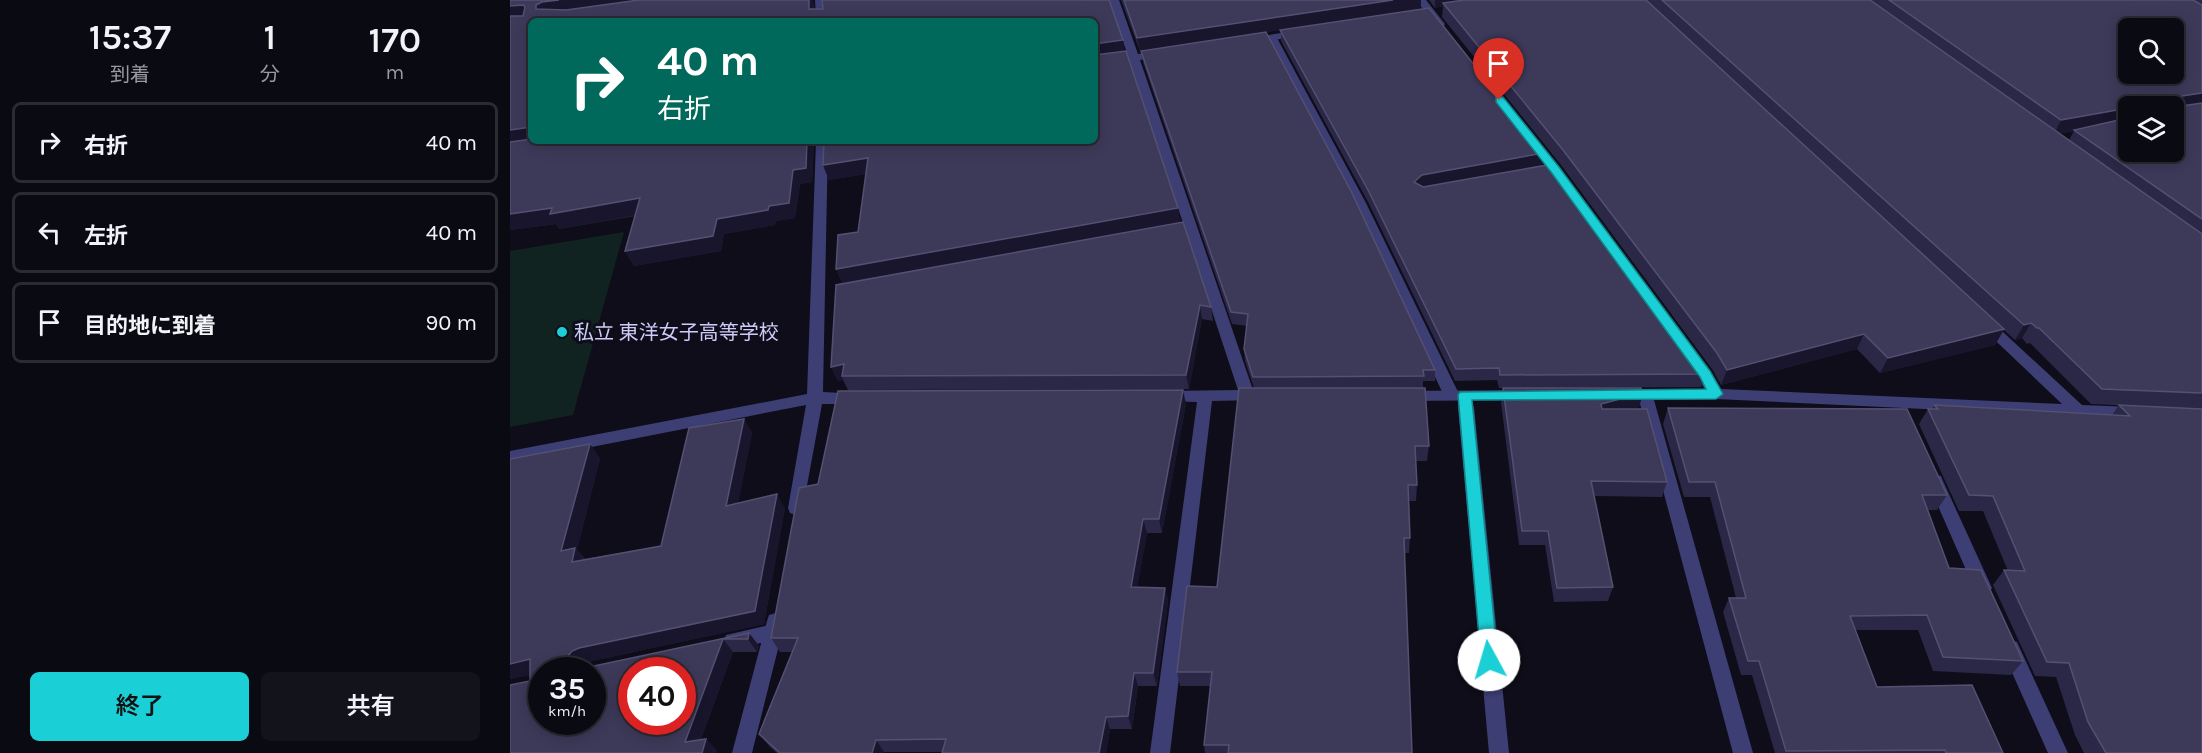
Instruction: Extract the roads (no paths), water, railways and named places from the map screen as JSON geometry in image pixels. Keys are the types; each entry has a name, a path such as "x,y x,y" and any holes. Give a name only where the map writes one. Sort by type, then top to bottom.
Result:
{"street":[{"path":"820,0 821,18"},
{"path":"1114,0 1134,58 1185,229 1247,395"},
{"path":"1421,0 1445,31"},
{"path":"1238,43 1306,33"},
{"path":"1272,38 1461,399 1499,753"},
{"path":"1098,64 1168,53"},
{"path":"1525,132 1549,170 1568,188"},
{"path":"793,526 815,398 824,295 822,144"},
{"path":"1650,300 1705,374 1716,394"},
{"path":"1974,314 2079,411"},
{"path":"1645,394 1743,753"},
{"path":"1610,395 1716,394 1902,409 2146,414"},
{"path":"1146,397 1270,395"},
{"path":"1388,396 1461,399 1539,395"},
{"path":"1160,753 1205,397"},
{"path":"510,457 815,398 874,398"},
{"path":"1930,470 1989,601"},
{"path":"742,753 774,632 778,608"},
{"path":"717,644 774,632"},
{"path":"2004,633 2058,753"}],"place":[{"name":"私立 東洋女子高等学校","path":"562,332"}]}
